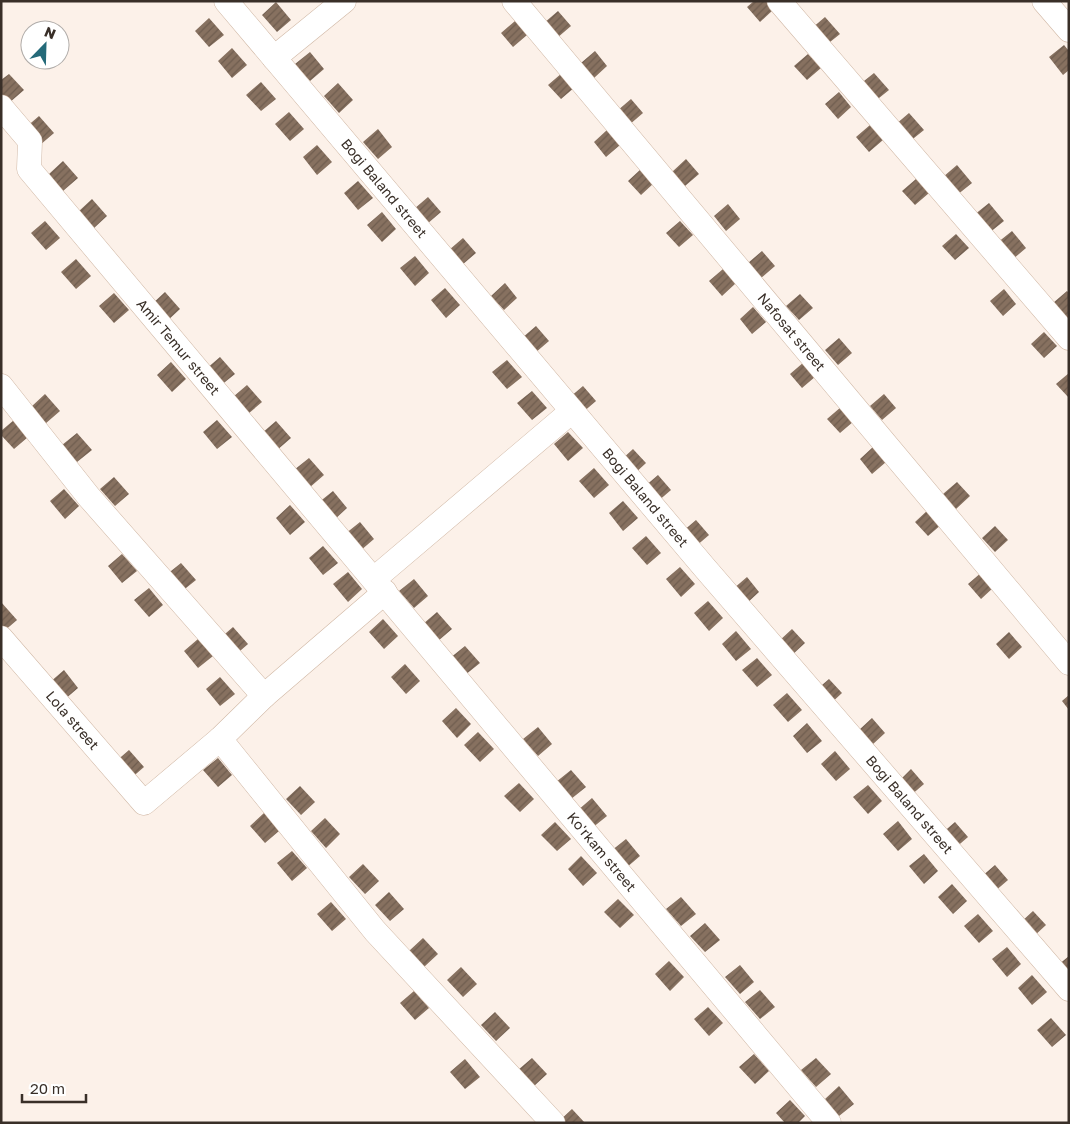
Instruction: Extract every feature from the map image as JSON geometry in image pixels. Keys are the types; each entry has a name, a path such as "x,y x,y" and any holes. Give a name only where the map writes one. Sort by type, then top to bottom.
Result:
{"street":[{"name":"Bogi Baland street","path":"226,1 704,567 1069,989"},
{"path":"274,58 344,1"},
{"name":"Nafosat street","path":"514,1 1069,663"},
{"path":"779,1 1069,338"},
{"path":"1044,1 1069,30"},
{"name":"Amir Temur street","path":"1,107 30,141 29,168 380,586"},
{"path":"1,386 90,497 264,696"},
{"path":"553,1123 374,930 220,739 380,586 572,411"},
{"name":"Ko'rkam street","path":"380,586 829,1123"},
{"name":"Lola street","path":"1,638 144,803 220,739"}],"building":[{"path":"754,1 766,1 773,10 760,22 747,7"},
{"path":"276,2 291,20 277,32 262,15"},
{"path":"558,11 571,26 557,38 544,23"},
{"path":"825,17 840,34 825,46 811,29"},
{"path":"209,18 224,35 209,47 195,31"},
{"path":"515,21 527,35 513,47 501,33"},
{"path":"1064,45 1069,51 1069,70 1063,75 1049,57"},
{"path":"232,48 247,65 232,78 218,61"},
{"path":"595,51 607,66 594,78 581,63"},
{"path":"310,52 324,69 310,81 295,64"},
{"path":"808,54 821,68 807,80 794,66"},
{"path":"562,73 575,87 561,99 548,85"},
{"path":"874,73 889,90 874,102 859,85"},
{"path":"9,74 24,90 9,103 1,94 1,80"},
{"path":"261,82 276,99 261,111 246,95"},
{"path":"338,83 353,100 339,113 324,96"},
{"path":"839,92 851,107 838,119 825,104"},
{"path":"631,99 643,113 629,125 617,111"},
{"path":"289,112 304,129 290,141 275,124"},
{"path":"909,113 924,130 909,142 895,125"},
{"path":"39,116 54,133 40,145 25,128"},
{"path":"870,125 883,140 869,152 856,137"},
{"path":"378,129 392,147 378,159 363,142"},
{"path":"607,130 620,145 606,157 594,142"},
{"path":"317,145 332,162 317,175 303,157"},
{"path":"686,159 699,174 685,186 672,172"},
{"path":"63,161 78,178 63,191 49,174"},
{"path":"957,165 972,183 957,195 943,177"},
{"path":"641,169 654,183 641,195 628,181"},
{"path":"916,179 929,193 915,205 902,191"},
{"path":"358,181 373,198 358,210 344,193"},
{"path":"428,197 441,212 427,224 414,209"},
{"path":"92,199 107,216 93,229 78,212"},
{"path":"989,203 1004,221 989,233 974,215"},
{"path":"728,204 740,219 726,231 714,216"},
{"path":"382,212 396,229 382,242 367,225"},
{"path":"45,221 60,238 46,250 31,233"},
{"path":"680,221 693,235 679,247 666,233"},
{"path":"1012,231 1026,248 1012,260 997,243"},
{"path":"956,234 969,248 955,260 942,246"},
{"path":"463,238 476,253 462,265 449,250"},
{"path":"762,251 775,266 761,278 748,263"},
{"path":"415,256 429,273 415,286 400,268"},
{"path":"76,259 91,276 76,289 61,272"},
{"path":"723,269 736,283 722,296 709,281"},
{"path":"505,283 517,298 504,310 491,296"},
{"path":"445,288 460,305 446,318 431,300"},
{"path":"1004,289 1016,304 1003,316 990,301"},
{"path":"1067,291 1069,293 1069,319 1067,321 1053,303"},
{"path":"165,292 180,309 166,322 151,305"},
{"path":"114,293 129,310 114,323 99,306"},
{"path":"800,294 813,308 799,320 786,306"},
{"path":"753,307 766,322 752,334 740,319"},
{"path":"536,326 549,341 535,353 522,338"},
{"path":"1044,332 1057,346 1044,358 1031,344"},
{"path":"839,338 852,353 838,365 825,350"},
{"path":"220,357 235,374 220,386 206,369"},
{"path":"507,360 522,377 507,389 492,372"},
{"path":"171,362 186,379 172,392 157,375"},
{"path":"804,362 816,376 802,388 790,374"},
{"path":"1069,373 1069,398 1056,384"},
{"path":"247,385 262,402 248,414 233,397"},
{"path":"583,386 596,401 582,413 569,398"},
{"path":"532,391 547,408 532,420 517,403"},
{"path":"45,394 60,411 45,424 31,407"},
{"path":"884,394 896,408 882,420 870,406"},
{"path":"841,407 854,421 840,433 827,419"},
{"path":"14,420 28,437 14,449 1,435 1,431"},
{"path":"217,420 232,437 217,449 203,432"},
{"path":"276,421 291,438 276,451 262,433"},
{"path":"568,432 583,448 568,461 554,444"},
{"path":"77,433 92,450 77,462 62,445"},
{"path":"873,447 886,462 872,474 860,459"},
{"path":"633,449 646,463 633,475 620,461"},
{"path":"309,458 324,475 309,488 294,470"},
{"path":"594,468 609,485 594,498 579,481"},
{"path":"658,475 671,490 657,502 644,487"},
{"path":"114,477 129,494 115,506 100,489"},
{"path":"957,482 970,496 956,509 943,494"},
{"path":"64,489 79,506 65,519 50,501"},
{"path":"333,491 347,508 333,521 318,503"},
{"path":"623,501 638,518 623,531 609,513"},
{"path":"290,505 305,522 290,535 276,518"},
{"path":"929,509 942,524 928,536 915,522"},
{"path":"696,520 709,535 695,547 682,532"},
{"path":"360,522 374,539 360,551 345,534"},
{"path":"995,526 1008,540 995,552 982,538"},
{"path":"646,536 661,553 647,565 632,548"},
{"path":"323,546 338,563 323,575 309,558"},
{"path":"122,554 137,571 122,583 108,566"},
{"path":"181,563 196,580 181,592 166,575"},
{"path":"680,567 695,584 681,597 666,579"},
{"path":"348,572 362,589 348,602 333,584"},
{"path":"982,572 994,587 981,599 968,584"},
{"path":"747,577 759,592 746,604 733,589"},
{"path":"414,579 428,596 414,608 399,591"},
{"path":"149,588 163,605 149,617 134,600"},
{"path":"708,601 723,618 709,631 694,613"},
{"path":"1,602 17,620 3,632 1,631"},
{"path":"437,612 452,629 438,641 423,624"},
{"path":"383,619 398,636 384,649 369,632"},
{"path":"233,627 248,644 233,657 218,640"},
{"path":"792,629 805,643 791,656 779,641"},
{"path":"736,631 751,649 736,661 722,644"},
{"path":"1009,632 1022,647 1009,659 996,644"},
{"path":"198,639 213,656 198,668 184,651"},
{"path":"465,646 480,663 465,675 450,658"},
{"path":"757,658 772,675 757,687 742,670"},
{"path":"405,664 420,681 406,694 391,677"},
{"path":"64,670 78,688 64,700 49,683"},
{"path":"220,677 235,694 220,706 206,689"},
{"path":"829,679 842,693 828,706 815,691"},
{"path":"787,693 802,710 788,722 773,705"},
{"path":"1069,695 1069,710 1062,701"},
{"path":"456,708 471,724 457,738 442,721"},
{"path":"872,718 885,733 872,745 859,730"},
{"path":"807,723 822,741 807,753 793,736"},
{"path":"538,727 552,744 538,756 523,739"},
{"path":"478,732 494,749 480,762 464,745"},
{"path":"129,750 144,767 129,780 114,763"},
{"path":"835,751 850,769 836,781 821,764"},
{"path":"218,758 232,775 218,787 203,770"},
{"path":"911,769 924,784 910,796 898,782"},
{"path":"571,770 586,787 571,799 556,782"},
{"path":"519,783 534,799 520,812 504,796"},
{"path":"868,785 882,801 868,814 853,797"},
{"path":"300,786 315,802 301,815 286,799"},
{"path":"592,798 607,816 592,828 577,811"},
{"path":"264,813 279,831 265,843 250,826"},
{"path":"325,818 340,834 326,848 311,831"},
{"path":"898,821 912,839 898,851 883,834"},
{"path":"555,822 571,839 557,851 541,835"},
{"path":"955,822 968,837 954,849 941,834"},
{"path":"626,839 640,856 626,868 611,851"},
{"path":"292,851 307,868 292,881 277,863"},
{"path":"924,854 938,871 924,884 909,866"},
{"path":"581,856 597,873 583,886 568,869"},
{"path":"363,864 379,881 365,894 349,877"},
{"path":"995,865 1008,880 994,892 981,877"},
{"path":"952,884 967,901 953,914 938,897"},
{"path":"389,892 404,909 390,921 375,905"},
{"path":"681,897 696,914 681,926 666,909"},
{"path":"618,899 634,915 620,928 604,912"},
{"path":"331,902 346,919 332,931 317,914"},
{"path":"1033,911 1046,925 1033,937 1020,923"},
{"path":"978,914 993,931 979,943 964,926"},
{"path":"705,923 720,940 705,952 690,936"},
{"path":"423,938 438,954 424,967 409,951"},
{"path":"1007,947 1021,964 1007,977 992,959"},
{"path":"1069,956 1069,978 1058,965"},
{"path":"669,961 684,977 670,991 655,974"},
{"path":"740,965 754,982 740,994 725,977"},
{"path":"461,967 477,984 463,997 447,980"},
{"path":"1032,975 1047,992 1032,1005 1018,988"},
{"path":"760,990 775,1007 760,1019 745,1002"},
{"path":"414,991 429,1008 415,1020 400,1003"},
{"path":"708,1007 723,1023 709,1036 694,1019"},
{"path":"495,1012 510,1028 496,1041 481,1025"},
{"path":"1051,1018 1066,1035 1052,1047 1037,1030"},
{"path":"754,1054 769,1071 755,1084 739,1067"},
{"path":"532,1058 547,1074 533,1087 518,1070"},
{"path":"816,1058 831,1074 816,1087 801,1070"},
{"path":"465,1059 480,1077 465,1089 450,1072"},
{"path":"839,1086 854,1104 839,1116 825,1099"},
{"path":"790,1100 805,1116 798,1123 785,1123 776,1113"},
{"path":"572,1109 585,1123 557,1123"}]}
